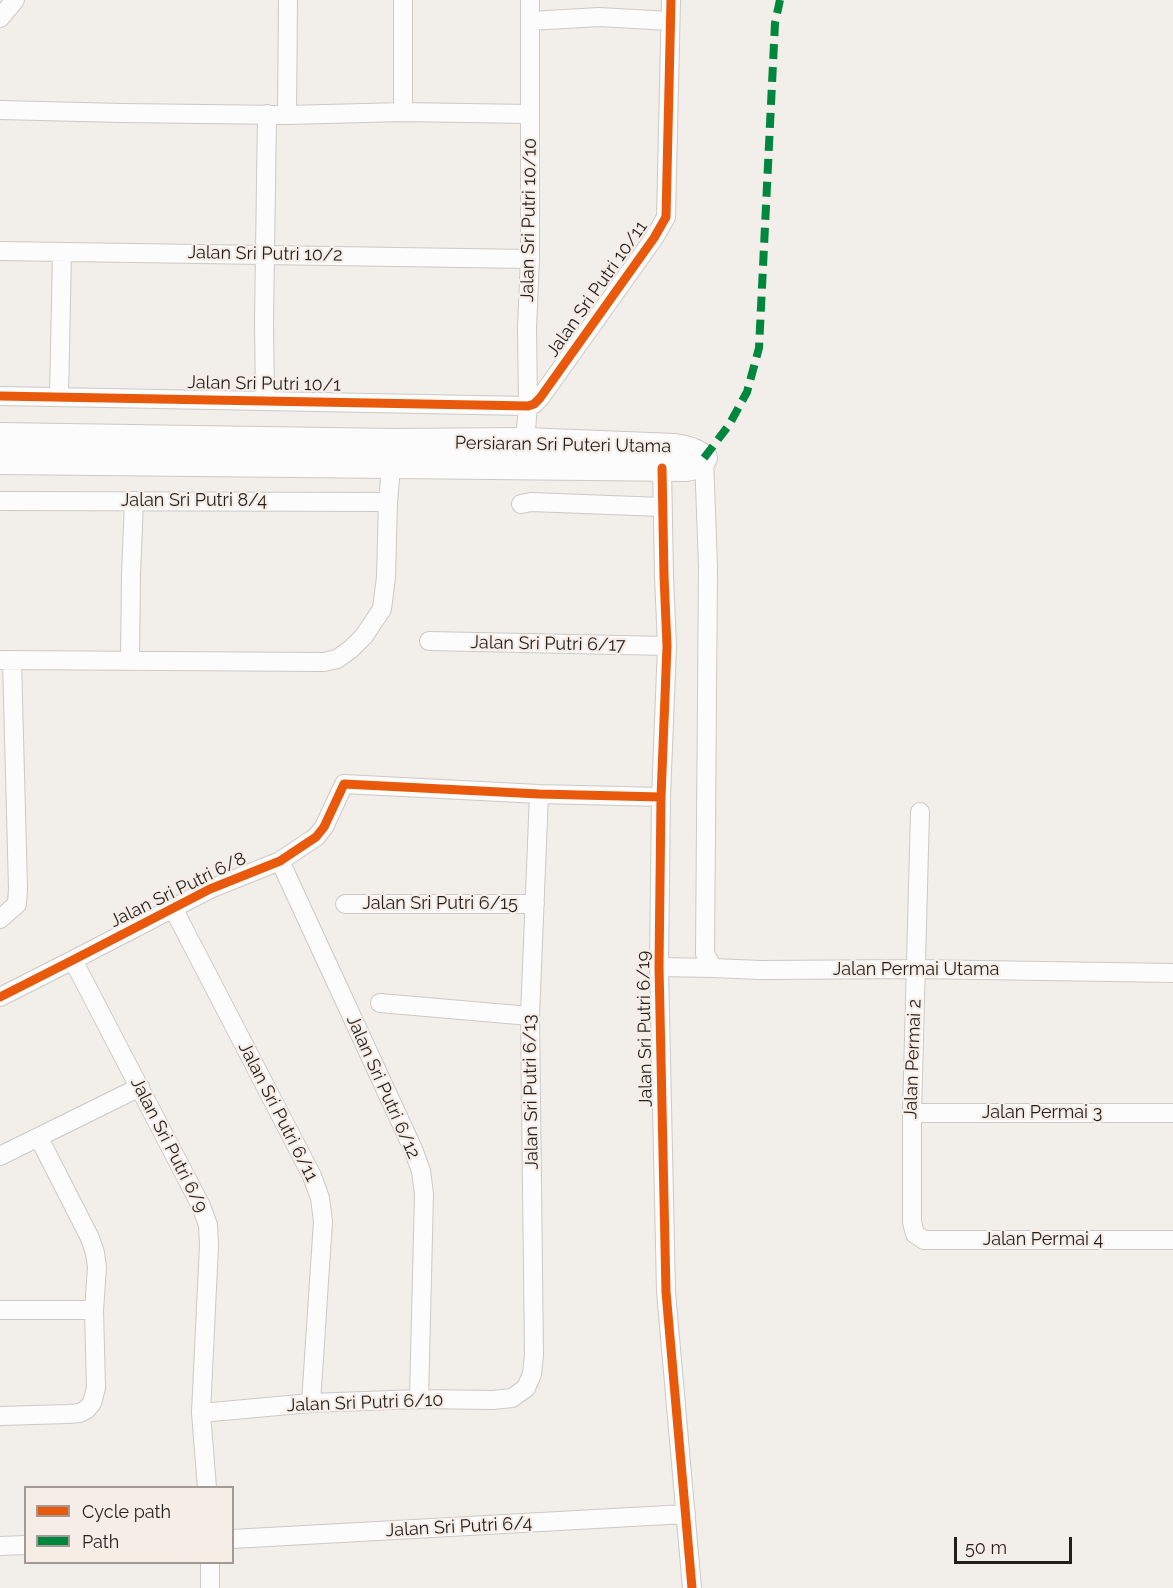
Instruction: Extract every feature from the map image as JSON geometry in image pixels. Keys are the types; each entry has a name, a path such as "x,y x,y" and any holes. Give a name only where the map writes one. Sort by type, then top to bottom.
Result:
{"street":[{"path":"0,18 15,0"},
{"path":"287,115 288,0"},
{"path":"402,0 403,112"},
{"name":"Jalan Sri Putri 10/10","path":"525,441 528,406 527,327 531,259 530,0"},
{"name":"Jalan Sri Putri 10/11","path":"528,406 540,398 666,217 671,0"},
{"path":"530,21 599,17 670,21"},
{"path":"0,110 287,115 403,112 529,114"},
{"path":"264,401 267,114"},
{"name":"Jalan Sri Putri 10/2","path":"0,251 531,259"},
{"path":"59,397 62,252"},
{"name":"Jalan Sri Putri 10/1","path":"0,396 528,406"},
{"name":"Persiaran Sri Puteri Utama","path":"0,436 392,453 662,468 687,468 701,463 704,458 698,453 675,447 525,441 392,453 0,461"},
{"path":"0,920 17,904 18,889 6,660 324,662 337,658 351,649 364,636 382,609 386,577 392,453"},
{"path":"704,458 708,566 705,954 712,968"},
{"name":"Jalan Sri Putri 6/19","path":"662,468 668,646 661,797 659,967 666,1292 692,1588"},
{"name":"Jalan Sri Putri 8/4","path":"0,501 388,502"},
{"path":"130,661 134,501"},
{"path":"521,504 531,502 662,507"},
{"name":"Jalan Sri Putri 6/17","path":"429,641 668,646"},
{"name":"Jalan Sri Putri 6/8","path":"0,997 210,889 280,861 316,837 324,827 344,784 539,794"},
{"path":"539,794 661,797"},
{"name":"Jalan Sri Putri 6/13","path":"526,1388 532,1374 534,1355 530,1016 539,794"},
{"name":"Jalan Permai 2","path":"915,1234 912,1222 912,1113 920,812"},
{"name":"Jalan Sri Putri 6/12","path":"280,861 413,1149 421,1171 424,1194 419,1399"},
{"name":"Jalan Sri Putri 6/15","path":"345,904 535,904"},
{"name":"Jalan Sri Putri 6/11","path":"173,908 312,1176 320,1198 323,1221 311,1403"},
{"name":"Jalan Sri Putri 6/9","path":"73,960 140,1086 201,1206 208,1225 201,1413 207,1486"},
{"name":"Jalan Permai Utama","path":"659,967 761,970 916,969 1173,973"},
{"path":"380,1003 530,1016"},
{"path":"0,1156 140,1086"},
{"name":"Jalan Permai 3","path":"912,1113 1173,1113"},
{"path":"0,1416 80,1413 92,1403 96,1388 94,1310 97,1268 95,1253 90,1238 39,1138"},
{"name":"Jalan Permai 4","path":"915,1234 924,1240 1173,1240"},
{"path":"0,1310 94,1310"},
{"name":"Jalan Sri Putri 6/10","path":"201,1413 311,1403 419,1399 493,1400 512,1398 526,1388"},
{"name":"Jalan Sri Putri 6/4","path":"234,1539 686,1514"},
{"path":"0,1546 24,1545"},
{"path":"210,1564 210,1588"}],"marked path":[{"path":"704,458 729,425 747,392 759,348 775,23 780,0"}],"cycle path":[{"path":"0,396 528,406 534,404 654,238 666,217 671,0"},
{"path":"662,468 667,646 661,797 659,967 666,1292 692,1588"},
{"path":"0,997 210,889 280,861 316,837 324,827 344,784 539,794 661,797"}]}
